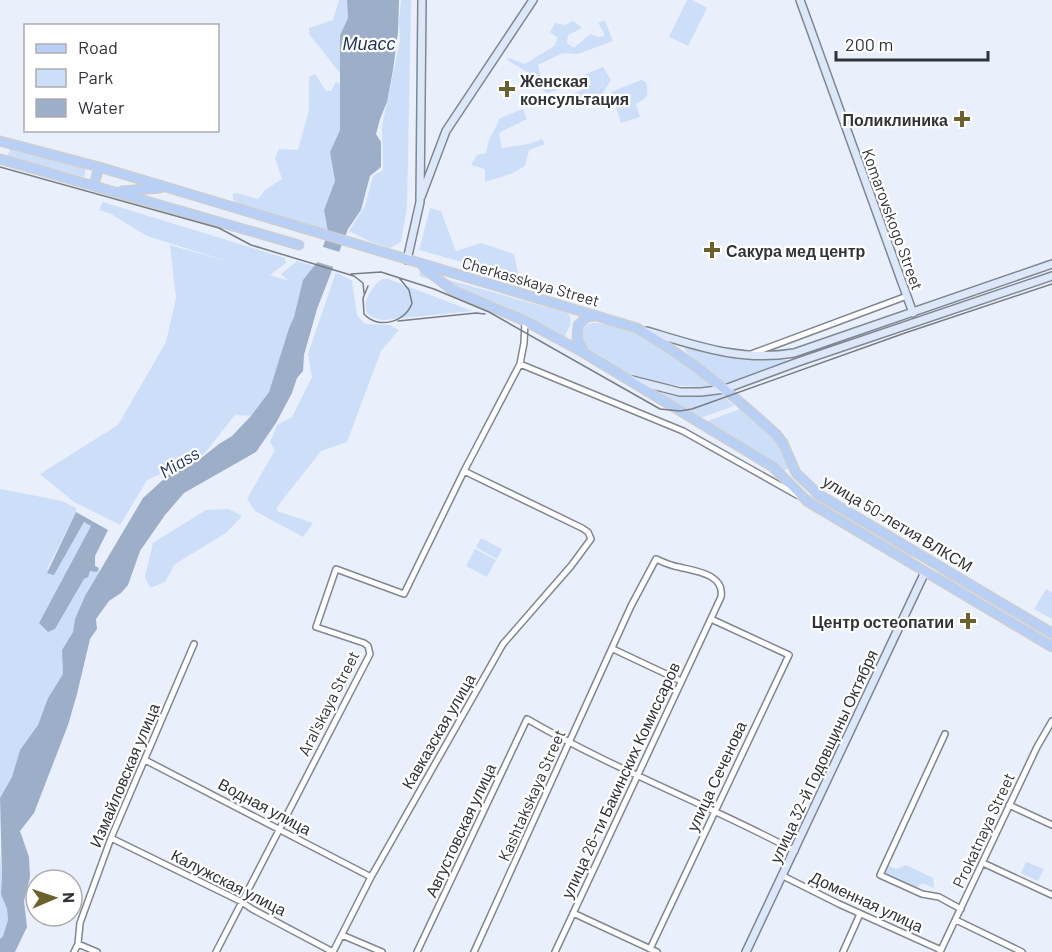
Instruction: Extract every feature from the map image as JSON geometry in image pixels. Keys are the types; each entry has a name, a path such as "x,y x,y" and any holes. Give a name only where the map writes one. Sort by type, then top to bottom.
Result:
{"main road":[{"path":"420,202 422,0"},
{"path":"406,260 420,202 446,131 533,0"},
{"name":"Komarovskogo Street","path":"800,0 916,322"},
{"path":"0,142 2,147 0,153"},
{"name":"Cherkasskaya Street","path":"0,142 99,167 360,247 705,348 746,356 766,357 794,353 1052,264"},
{"path":"0,159 299,245"},
{"path":"94,185 99,167"},
{"path":"115,192 167,188"},
{"name":"Cherkasskaya Street","path":"419,264 452,290 525,321 619,375 644,384 680,392 725,389 1052,276"},
{"path":"584,353 577,338 578,325 587,318 601,316"},
{"name":"улица 50-летия ВЛКСМ","path":"637,328 662,342 725,389 776,434 783,443 796,473 818,494 1052,633"},
{"name":"улица 50-летия ВЛКСМ","path":"619,375 773,467 808,502 1052,647"},
{"path":"925,572 932,561"},
{"name":"улица 32-й Годовщины Октября","path":"746,952 925,572"}],"street":[{"path":"746,356 907,296"},
{"name":"Aral'skaya Street","path":"216,952 370,654 368,646 364,643 316,627 336,569 404,594 464,471 520,364 525,321"},
{"path":"520,364 683,431 808,502"},
{"name":"Кавказская улица","path":"333,952 371,877 503,644 571,566 591,539 588,532 582,528 464,471"},
{"name":"улица 26-ти Бакинских Комиссаров","path":"555,952 721,597 722,590 719,584 708,575 656,559"},
{"name":"Kashtakskaya Street","path":"474,952 631,606 656,559"},
{"name":"улица Сеченова","path":"650,949 789,655 711,619"},
{"name":"Измайловская улица","path":"74,952 78,944 80,923 111,838 194,645"},
{"path":"613,649 681,681"},
{"name":"Августовская улица","path":"417,952 527,719 569,743"},
{"name":"Prokatnaya Street","path":"940,951 1037,747 1052,721"},
{"name":"Доменная улица","path":"945,734 880,875 922,894 939,897 961,909"},
{"path":"569,743 795,851"},
{"name":"Водная улица","path":"146,760 371,877"},
{"path":"1009,806 1052,825"},
{"name":"Калужская улица","path":"111,838 242,902 333,952"},
{"path":"982,863 1052,895"},
{"name":"Доменная улица","path":"783,876 940,951"},
{"path":"573,913 657,952"},
{"path":"843,952 860,914"},
{"path":"956,920 1022,952"},
{"path":"342,935 382,952"},
{"path":"78,944 97,952"}],"green space":[{"path":"339,0 347,0 348,18 340,35 340,73 309,34 309,28 333,20"},
{"path":"401,0 411,0 407,207 401,242 390,248 349,231 365,206 373,176 383,170 382,126 400,41"},
{"path":"687,0 692,0 707,8 688,46 669,37"},
{"path":"573,21 582,28 568,35 567,43 574,48 590,34 598,37 605,36 598,22 605,21 613,41 578,54 563,53 538,65 542,83 556,87 603,67 611,80 599,99 579,108 574,94 591,85 590,80 547,93 530,81 527,72 507,60 509,58 525,64 554,46 558,38 550,32 555,23 565,25"},
{"path":"315,74 326,91 331,91 336,82 340,84 340,130 330,152 335,181 324,210 328,232 242,205 233,200 233,194 237,193 258,199 265,190 282,179 275,158 279,149 298,150 309,110 309,77"},
{"path":"641,80 646,82 647,93 643,100 636,104 640,117 621,123 611,92"},
{"path":"523,109 527,119 499,133 502,148 529,144 542,139 545,144 529,150 525,166 513,173 485,182 485,169 471,165 477,155 486,153 489,140 500,118"},
{"path":"9,146 86,168 84,177 6,157 10,151"},
{"path":"103,202 285,258 286,263 270,275 289,281 281,274 297,261 314,266 303,280 294,317 269,392 251,416 235,415 204,454 147,480 120,525 74,502 40,474 118,425 166,342 176,298 170,245 233,263 147,236 111,214 99,210"},
{"path":"430,208 441,211 456,251 481,243 514,254 519,278 419,250"},
{"path":"336,272 352,281 357,315 365,324 390,325 399,330 381,351 347,442 321,451 277,507 277,511 313,523 303,537 255,511 247,499 275,450 270,442 277,425 292,417 312,377 308,354"},
{"path":"420,272 568,313 571,319 570,325 564,337 509,308 419,276"},
{"path":"383,279 472,311 383,320 372,317 368,313 366,303 371,291"},
{"path":"588,324 611,325 642,337 672,354 713,385 684,386 665,383 645,379 609,366 595,357 584,344 581,330"},
{"path":"682,345 711,355 744,360 793,360 725,386 688,354"},
{"path":"656,392 676,396 722,395 734,406 700,418"},
{"path":"740,409 775,439 789,468 783,471 705,422"},
{"path":"0,489 62,501 76,508 47,569 54,575 84,522 92,526 39,623 48,632 55,629 90,571 100,570 75,619 73,632 62,650 63,674 48,698 38,725 20,750 12,777 0,798"},
{"path":"810,495 914,556 912,559 811,500 808,497"},
{"path":"229,509 242,516 226,533 175,564 165,582 150,588 145,577 153,543 206,510"},
{"path":"481,538 502,549 497,559 476,547"},
{"path":"475,549 496,560 487,577 466,566"},
{"path":"940,571 1052,637 1052,641 938,574 937,572"},
{"path":"1046,589 1052,593 1052,619 1034,609"},
{"path":"0,853 1,894 7,909 8,920 0,939"},
{"path":"1026,862 1044,869 1038,881 1021,873"},
{"path":"887,865 896,869 906,865 933,878 934,888 922,883 916,889 884,874"}],"water":[{"name":"Миасс","path":"347,0 399,0 393,70 387,102 376,134 381,142 381,167 370,176 361,210 348,229 317,309 304,355 303,371 297,378 292,393 276,423 256,452 184,493 165,515 140,551 128,585 109,601 96,619 97,629 90,639 68,725 34,813 20,831 29,857 30,868 24,868 24,928 27,928 15,952 0,952 0,939 8,920 7,909 1,894 0,798 12,777 20,750 38,725 48,698 63,674 62,650 73,632 75,619 85,596 143,498 186,459 200,459 232,436 269,392 294,317 303,280 318,261 328,232 324,210 335,181 330,152 340,130 340,35 348,18"},
{"path":"76,512 108,530 95,556 95,566 99,568 97,572 90,571 55,629 48,632 39,623 91,526 84,522 54,575 47,573"}],"pier":[{"path":"320,246 343,253 337,268 314,261"}],"tram line":[{"path":"0,167 219,228 251,245 354,276 363,283 364,293"},
{"path":"351,274 381,272 434,289 489,312 660,409 680,411 692,409 905,333 1052,284"},
{"path":"368,286 363,298 364,314 377,322 391,322 404,315 412,303 409,290 400,279"},
{"path":"398,321 485,314"}],"place":[{"name":"Женская консультация","path":"507,89"},
{"name":"Поликлиника","path":"962,119"},
{"name":"Сакура мед центр","path":"712,250"},
{"name":"Центр остеопатии","path":"968,621"}],"water label":[{"name":"Miass","path":"179,462"}]}
